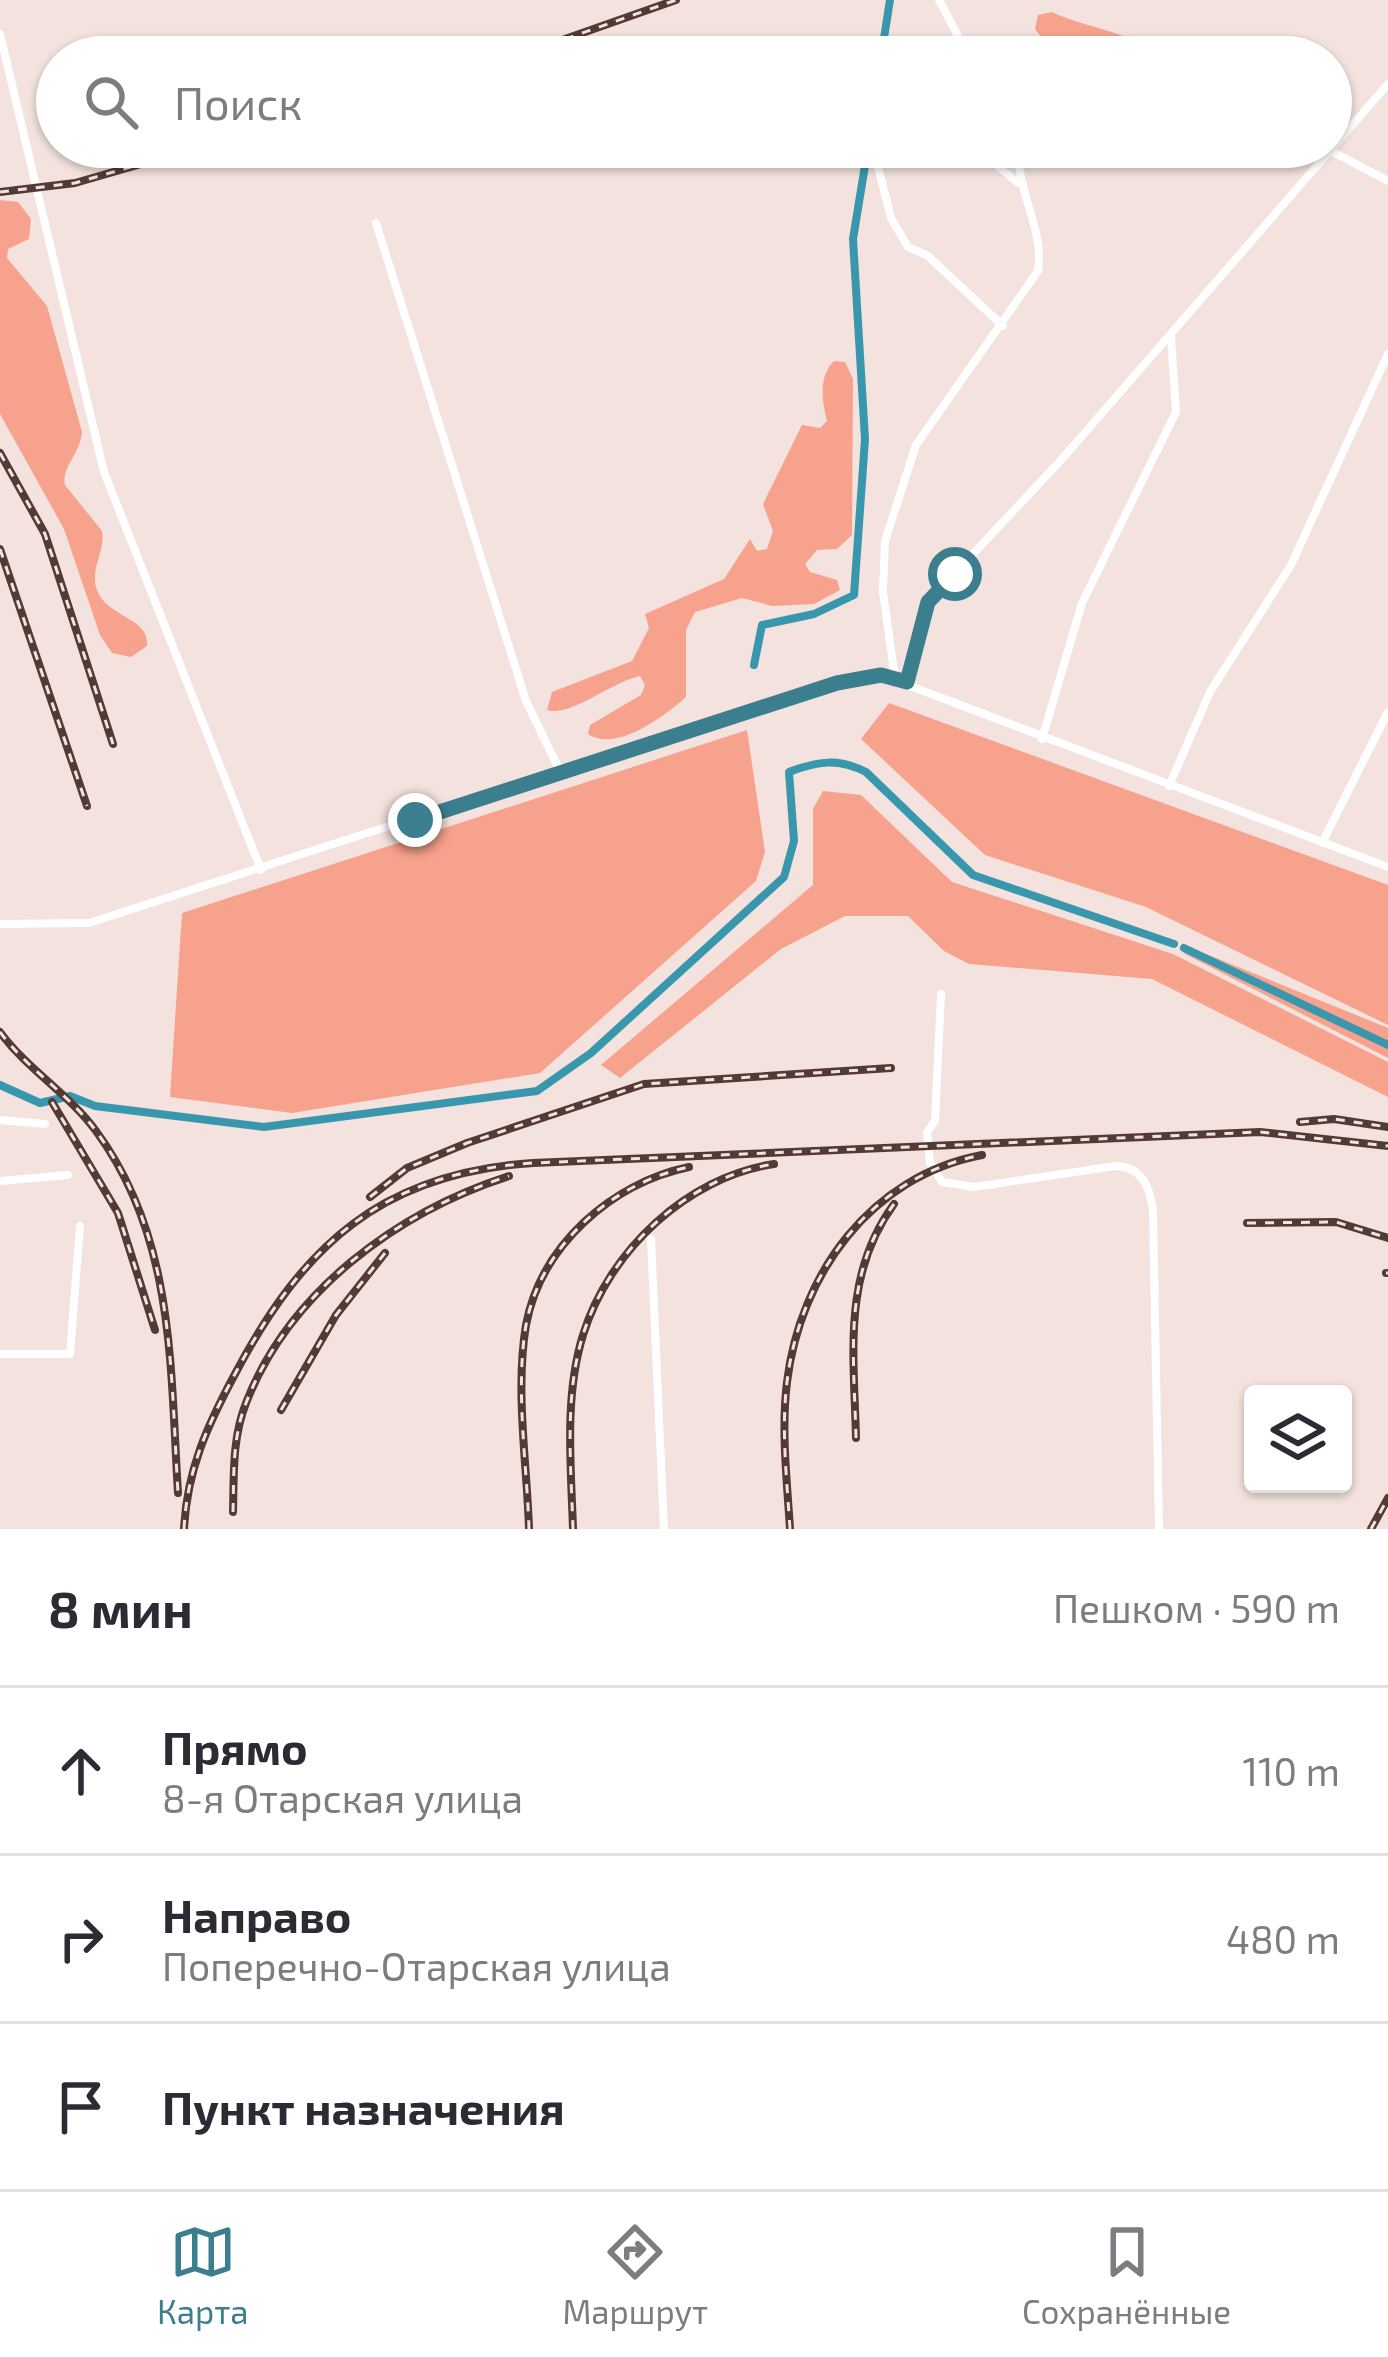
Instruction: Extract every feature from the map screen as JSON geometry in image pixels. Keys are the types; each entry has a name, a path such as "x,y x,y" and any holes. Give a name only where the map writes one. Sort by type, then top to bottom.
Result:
{"street":[{"path":"939,0 958,36"},
{"path":"0,34 104,472 261,870"},
{"path":"1352,124 1388,83"},
{"path":"1352,162 1388,181"},
{"path":"876,168 908,247 928,256 1003,326"},
{"path":"1001,168 1020,184"},
{"path":"895,678 883,592 885,541 926,424 1023,299 1040,261 1020,168"},
{"path":"907,682 928,602 1171,336 1222,268 1313,168"},
{"path":"376,224 526,700 560,771"},
{"path":"1042,739 1082,603 1176,412 1171,336"},
{"path":"1168,786 1210,692 1291,565 1388,354"},
{"path":"0,924 89,923 866,676 907,682 1042,739 1388,867"},
{"path":"1322,843 1388,712"},
{"path":"941,994 934,1121 927,1132 930,1163 942,1182 974,1187 1116,1166 1131,1168 1148,1186 1154,1211 1159,1529"},
{"path":"0,1120 45,1124"},
{"path":"0,1181 68,1175"},
{"path":"0,1354 70,1354 80,1226"},
{"path":"651,1239 664,1529"}],"shaded area":[{"path":"1052,12 1125,36 1040,36 1035,29 1038,15"},
{"path":"0,200 18,202 31,219 29,239 8,249 7,258 47,306 82,432 65,485 102,531 97,590 146,636 147,646 131,657 112,653 100,635 64,529 0,414"},
{"path":"834,361 845,362 853,379 852,535 837,549 817,550 805,564 810,572 837,580 840,590 814,604 772,606 742,598 695,612 686,630 686,697 626,736 599,739 588,734 590,725 641,695 645,685 640,676 568,709 547,710 552,692 632,661 649,628 645,614 724,579 750,539 757,551 767,549 773,531 763,504 802,425 820,428 827,421 823,382"},
{"path":"889,703 1388,885 1388,1025 1146,907 985,855 861,739"},
{"path":"747,730 765,852 756,881 540,1073 292,1113 170,1097 182,913"},
{"path":"823,791 861,795 952,882 1173,954 1388,1062 1388,1097 1152,979 969,964 944,951 908,916 845,916 781,949 620,1078 601,1065 813,885 813,809"},
{"path":"1194,949 1388,1028 1388,1058 1183,953"}],"waterway":[{"path":"884,36 890,0"},
{"path":"754,665 762,625 814,614 854,595 865,439 853,239 865,168"},
{"path":"0,1085 40,1103 70,1096 95,1106 264,1127 537,1091 591,1053 784,877 794,841 789,772 819,763 866,772 973,875 1174,944"},
{"path":"1184,948 1388,1045"}],"railway":[{"path":"574,36 676,0"},
{"path":"0,192 75,183 127,168"},
{"path":"0,453 45,534 113,744"},
{"path":"0,549 87,806"},
{"path":"0,1032 96,1131 141,1215 164,1304 178,1493"},
{"path":"370,1197 407,1168 467,1143 644,1084 891,1068"},
{"path":"52,1102 118,1213 155,1330"},
{"path":"1300,1122 1334,1119 1388,1127"},
{"path":"184,1529 189,1487 207,1430 261,1328 289,1288 353,1224 390,1200 432,1182 533,1163 1260,1132 1388,1146"},
{"path":"790,1529 787,1382 807,1304 825,1268 875,1208 907,1184 942,1166 982,1155"},
{"path":"573,1529 573,1382 595,1304 632,1247 682,1202 711,1184 774,1164"},
{"path":"529,1529 522,1375 534,1296 547,1269 584,1222 633,1187 689,1167"},
{"path":"233,1512 241,1416 265,1363 289,1326 352,1261 388,1234 427,1211 509,1176"},
{"path":"856,1438 853,1346 859,1287 877,1231 894,1204"},
{"path":"1247,1223 1336,1222 1388,1238"},
{"path":"281,1410 336,1315 385,1253"},
{"path":"1371,1529 1388,1498"}],"route":[{"path":"415,820 837,683 881,675 907,682 928,602 955,574"}]}
